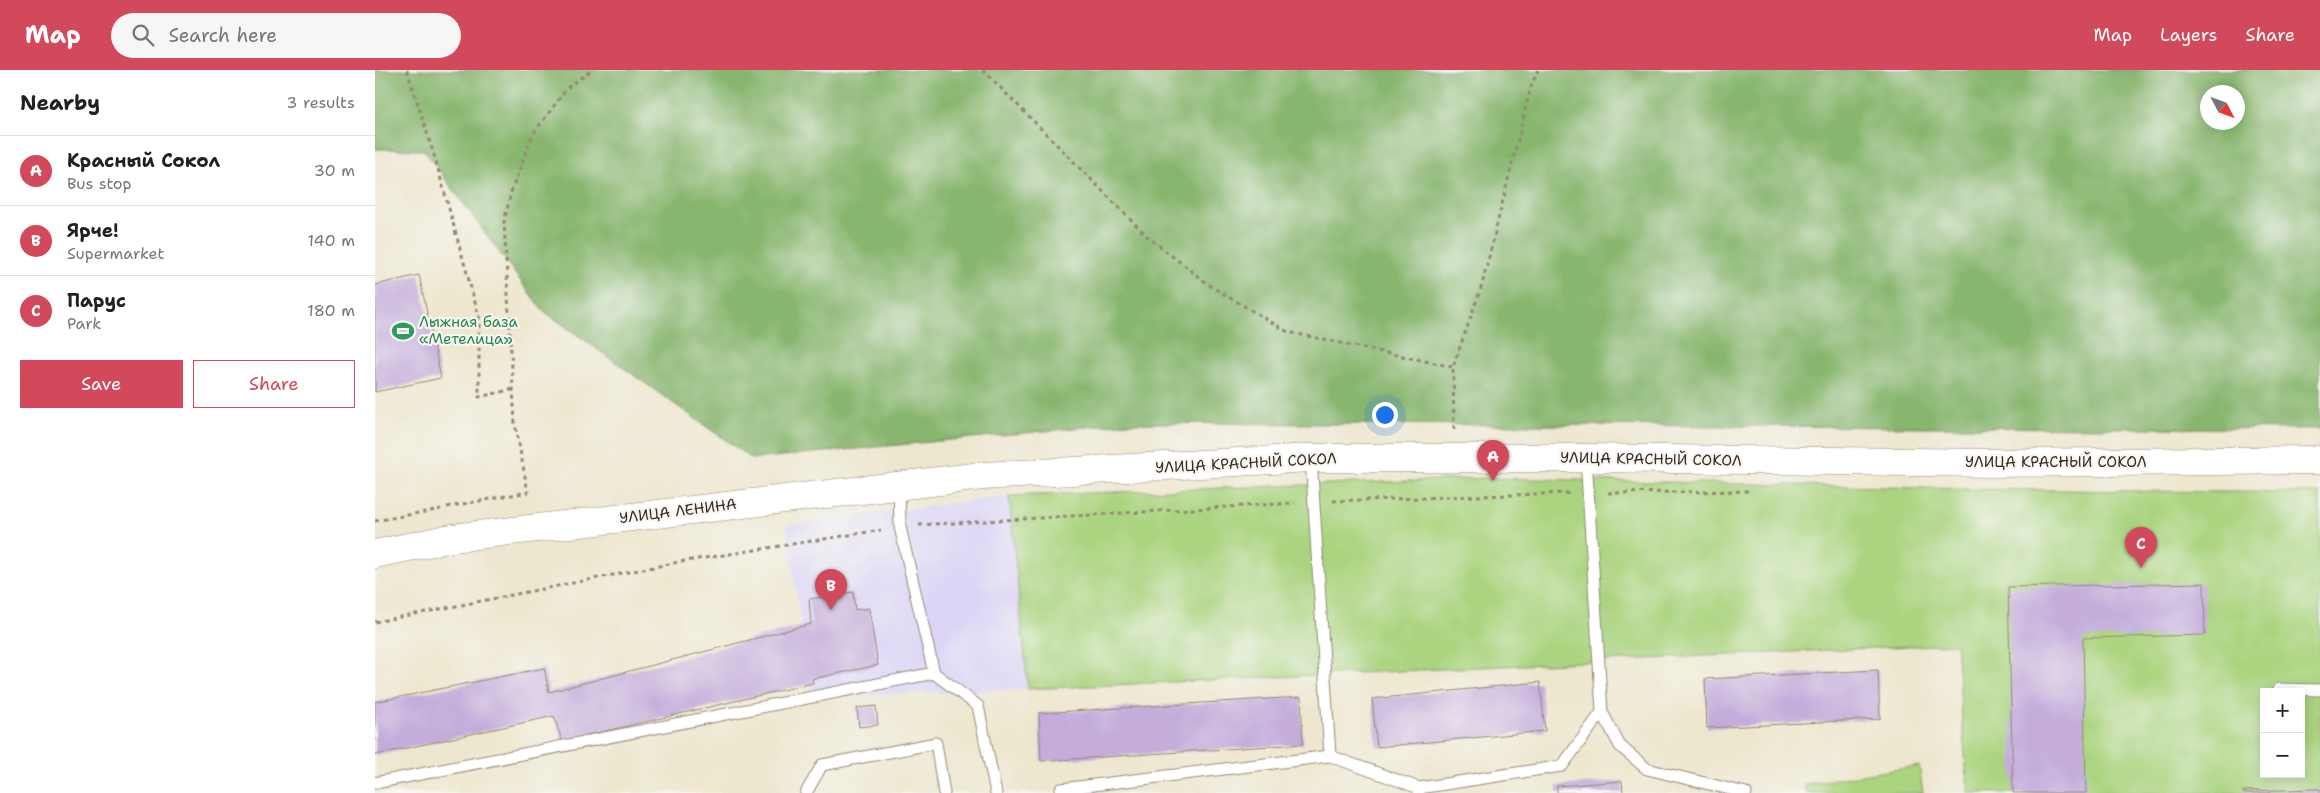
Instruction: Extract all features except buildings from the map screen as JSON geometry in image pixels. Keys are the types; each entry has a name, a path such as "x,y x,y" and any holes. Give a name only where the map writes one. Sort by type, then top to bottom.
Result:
{"street":[{"name":"УЛИЦА КРАСНЫЙ СОКОЛ","path":"982,476 1311,458 1586,458 1994,463 2320,460"},
{"name":"УЛИЦА ЛЕНИНА","path":"375,554 452,538 982,476"}],"lane":[{"path":"1311,458 1331,756"},
{"path":"1586,458 1602,712 1620,746 1647,769 1746,793"},
{"path":"899,485 900,527 934,673 978,706 996,793"},
{"path":"375,783 934,673"},
{"path":"2305,690 2320,690"},
{"path":"1061,789 1331,756 1419,790 1562,766 1602,712"},
{"path":"806,793 823,765 936,743 944,793"}],"path":[{"path":"407,70 435,158 479,317 479,397 514,389"},
{"path":"375,521 528,492 515,424 504,222 512,189 533,134 568,87 592,70"},
{"path":"983,70 1149,238 1212,288 1287,332 1453,367"},
{"path":"1455,458 1453,367 1482,285 1531,87 1538,70"},
{"path":"375,622 679,562 900,527 1314,502 1589,493 1757,491"}],"shaded area":[{"path":"1009,496 1028,689 812,697 786,525"}],"green space":[{"path":"375,70 2320,70 2320,429 1129,423 752,459 542,310 424,150 375,149"},
{"path":"1489,478 1968,489 2320,493 2320,793 1968,793 1956,644 1028,689 1009,496"},
{"path":"1919,766 1923,793 1806,793 1804,784"}],"place":[{"name":"Лыжная база «Метелица»","path":"403,331"},
{"name":"Красный Сокол","path":"1493,481"},
{"name":"Парус","path":"2141,568"},
{"name":"Ярче!","path":"831,610"}]}
